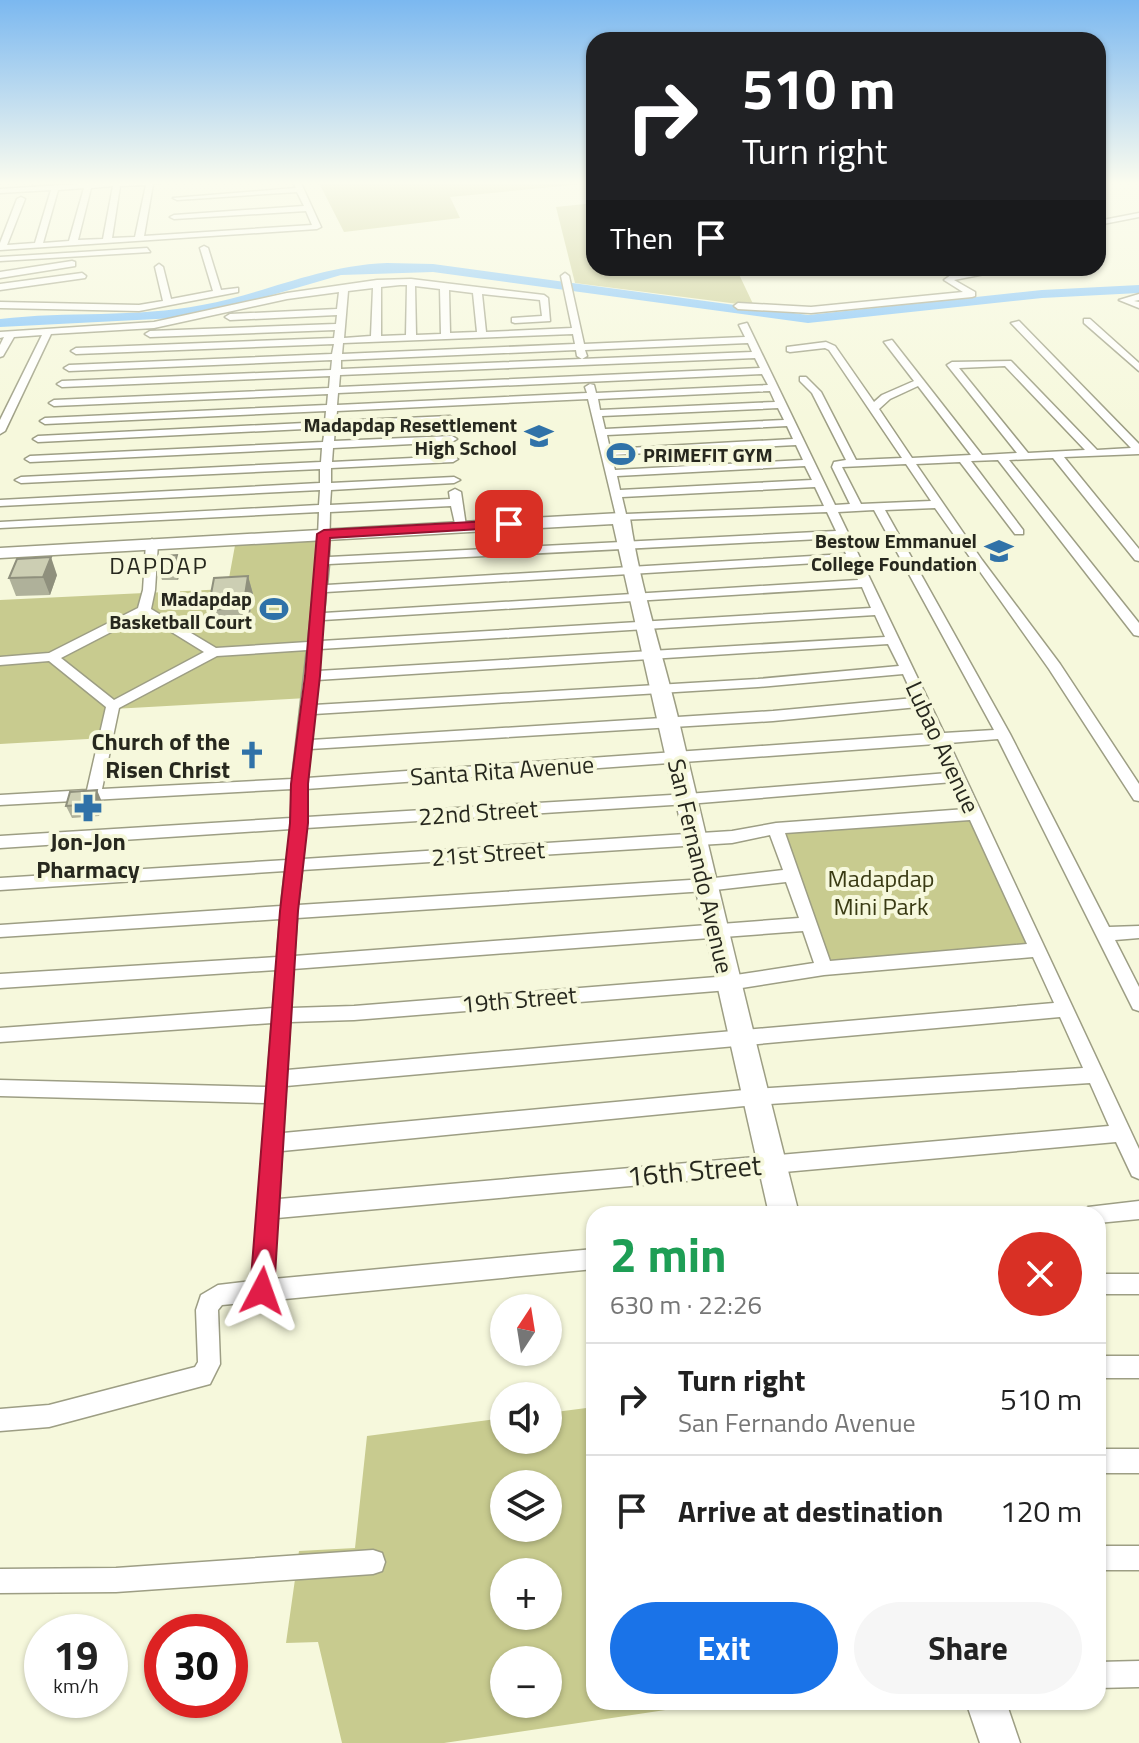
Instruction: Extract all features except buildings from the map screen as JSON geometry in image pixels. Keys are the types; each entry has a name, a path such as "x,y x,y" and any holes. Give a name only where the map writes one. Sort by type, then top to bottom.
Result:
{"main road":[{"path":"0,553 621,518"},
{"name":"San Fernando Avenue","path":"621,518 688,799 740,1037 782,1206"},
{"path":"989,1710 1000,1743"}],"street":[{"path":"0,275 82,262"},
{"path":"208,262 218,293"},
{"path":"159,267 168,304"},
{"path":"0,287 82,274 78,306"},
{"name":"San Fernando Avenue","path":"565,276 621,518"},
{"path":"738,306 811,310 972,294 948,280 955,276"},
{"path":"44,304 48,281"},
{"path":"411,282 411,338"},
{"path":"197,318 305,293 377,283 411,282 541,296 547,319 515,320"},
{"path":"376,340 377,283"},
{"path":"11,304 14,286"},
{"path":"444,286 446,337"},
{"path":"262,1291 289,911 299,823 299,784 323,561 326,465 344,287"},
{"path":"477,289 482,335"},
{"path":"0,305 139,308 235,290"},
{"path":"305,293 305,313"},
{"path":"511,293 518,334"},
{"path":"1139,297 1123,300 1139,305"},
{"path":"272,315 274,300"},
{"path":"82,333 197,318 305,313 338,342"},
{"path":"1087,321 1139,368"},
{"path":"1016,323 1139,450"},
{"name":"Lubao Avenue","path":"744,325 1139,1170"},
{"path":"712,330 717,341"},
{"path":"76,351 577,331"},
{"path":"0,431 48,332"},
{"path":"0,354 5,335 48,332 580,347 750,340"},
{"path":"82,333 21,480 5,502 0,525 456,502"},
{"path":"62,384 338,342"},
{"path":"69,368 338,342 584,363 758,355"},
{"path":"889,342 978,457"},
{"path":"790,349 826,345 832,348 907,460 1055,667 1139,796"},
{"path":"1025,456 952,365 1008,363 1094,453"},
{"path":"54,403 765,371"},
{"path":"803,379 816,392 852,462"},
{"path":"873,409 886,397 918,383"},
{"path":"45,421 774,388"},
{"path":"450,402 460,526"},
{"path":"597,413 781,405"},
{"path":"38,439 450,419"},
{"path":"601,432 791,423"},
{"path":"30,459 452,439"},
{"path":"605,452 799,442"},
{"path":"856,506 838,464 1139,450"},
{"path":"1056,455 1139,557"},
{"path":"963,458 1019,532"},
{"path":"1002,458 1139,632"},
{"path":"21,480 453,459"},
{"path":"611,473 810,463"},
{"path":"5,502 454,480"},
{"path":"617,494 818,483"},
{"path":"621,518 938,504"},
{"path":"878,507 1003,734 1139,1004"},
{"path":"320,589 842,534"},
{"path":"0,661 52,657 144,610 149,590 152,543"},
{"path":"323,561 854,557"},
{"path":"317,617 866,583"},
{"path":"144,610 214,652"},
{"path":"93,795 113,706 214,652 878,611"},
{"path":"312,676 893,640"},
{"path":"52,657 113,706"},
{"path":"308,710 906,670"},
{"path":"305,745 773,716 922,702"},
{"name":"Santa Rita Avenue","path":"0,800 299,784 1003,734"},
{"name":"22nd Street","path":"0,842 688,799 957,777"},
{"name":"21st Street","path":"0,884 695,840 732,837 776,828 974,814"},
{"path":"776,828 824,968"},
{"path":"0,931 706,885 793,875"},
{"path":"0,981 807,924"},
{"path":"1104,934 1139,932"},
{"name":"19th Street","path":"0,1035 282,1015 354,1013 729,983 824,968 1036,950"},
{"path":"0,1088 277,1087 740,1037 1066,1009"},
{"path":"273,1143 755,1097 1093,1075"},
{"name":"16th Street","path":"268,1209 1121,1133"},
{"path":"1106,1213 1139,1210"},
{"path":"0,1420 49,1416 202,1376 209,1364 209,1302 218,1295 586,1260"},
{"path":"1106,1284 1139,1284"},
{"path":"1106,1367 1139,1367"},
{"path":"1106,1461 1139,1461"},
{"path":"1106,1558 1139,1558"},
{"path":"0,1581 116,1580 373,1562"},
{"path":"1106,1675 1139,1674"}],"green space":[{"path":"570,262 586,262 586,276 740,276 754,306 575,283"},
{"path":"323,536 307,698 113,709 105,738 0,744 0,600 227,589 236,540"},
{"name":"Madapdap Mini Park","path":"974,814 1036,950 824,968 776,828"},
{"path":"586,1408 586,1710 665,1710 444,1743 342,1743 318,1642 286,1643 299,1551 355,1548 367,1436 490,1420 490,1454 562,1454 562,1411"}],"waterway":[{"path":"0,323 50,318 176,314 229,303 326,273 387,267 433,268 808,319 1042,294 1139,289"}],"place":[{"name":"Madapdap Resettlement High School","path":"539,436"},
{"name":"PRIMEFIT GYM","path":"621,454"},
{"name":"Bestow Emmanuel College Foundation","path":"999,551"},
{"name":"Madapdap Basketball Court","path":"274,609"},
{"name":"Church of the Risen Christ","path":"252,755"},
{"name":"Jon-Jon Pharmacy","path":"88,808"}],"district":[{"name":"DAPDAP","path":"159,565"}],"route":[{"path":"262,1291 289,911 299,823 299,784 324,534 509,524"}]}
